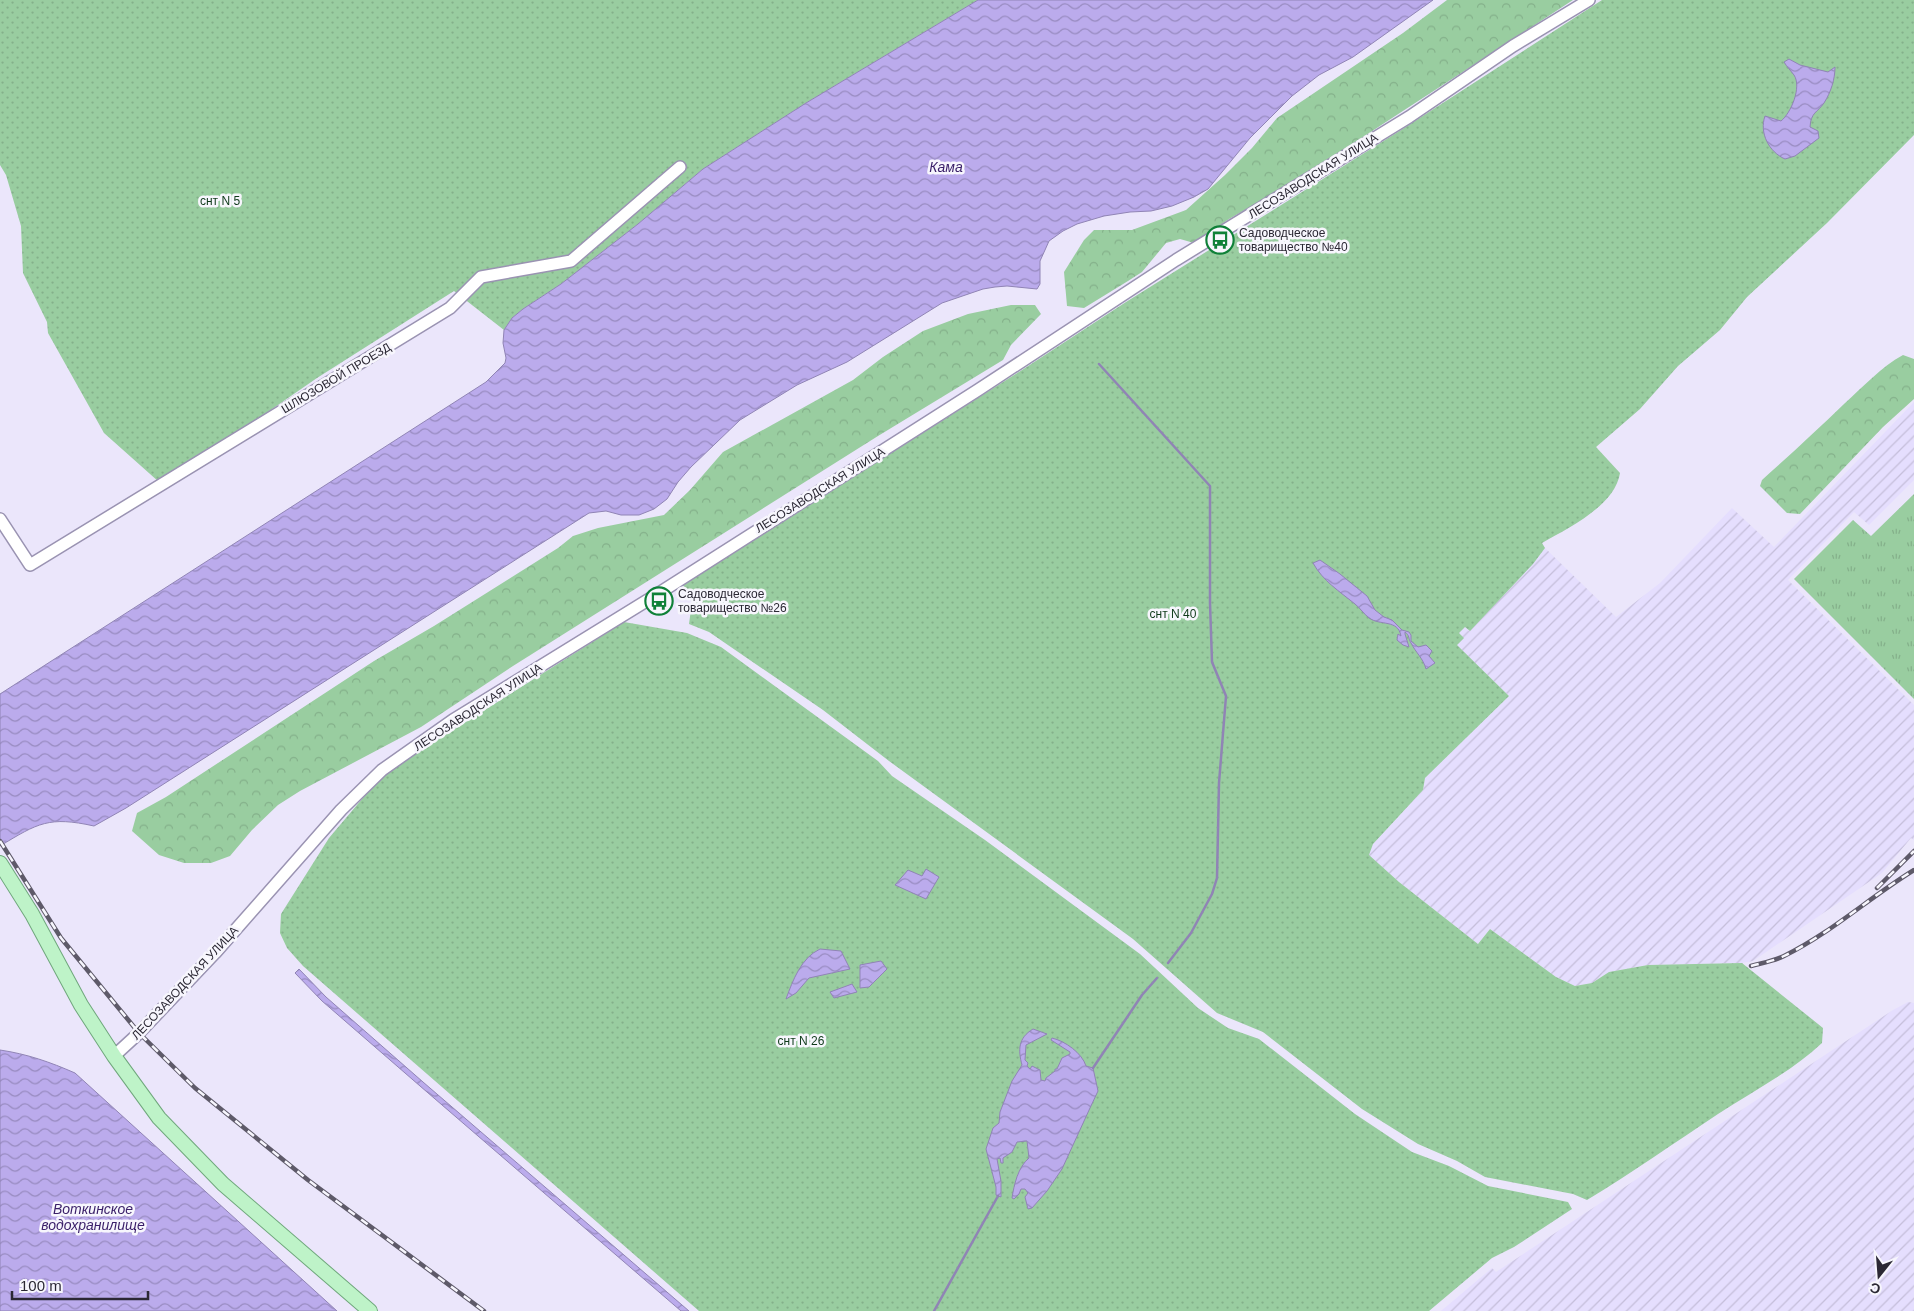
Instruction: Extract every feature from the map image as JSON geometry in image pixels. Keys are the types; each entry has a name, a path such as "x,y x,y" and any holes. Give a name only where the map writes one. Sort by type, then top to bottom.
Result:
{"main road":[{"path":"0,863 32,914 81,1005 158,1118 222,1184 370,1311"}],"street":[{"name":"ЛЕСОЗАВОДСКАЯ УЛИЦА","path":"114,1056 139,1033 215,953 341,810 382,770 453,720 656,595 978,390 1176,260 1409,117 1513,46 1589,0"},
{"name":"ШЛЮЗОВОЙ ПРОЕЗД","path":"0,519 30,565 450,308 481,277 571,261 680,167"}],"shaded area":[{"path":"1914,402 1914,480 1869,525 1854,512 1788,580 1914,705 1914,840 1911,838 1882,873 1753,961 1742,963 1648,965 1609,972 1592,983 1575,986 1556,977 1490,929 1478,944 1368,855 1373,844 1423,790 1425,778 1509,696 1457,645 1459,633 1465,627 1469,631 1533,564 1545,548 1616,617 1660,583 1732,508 1774,547"},
{"path":"1908,1002 1914,1003 1914,1311 1441,1311 1492,1268 1496,1272 1893,1010"}],"green space":[{"name":"снт N 5","path":"0,0 978,0 806,103 703,169 638,224 561,284 523,309 512,318 504,330 454,291 317,378 184,470 159,482 104,433 48,333 47,322 23,273 21,226 6,175 0,165"},
{"path":"1447,0 1573,0 1297,180 1229,219 1194,243 1180,239 1166,243 1142,272 1128,281 1084,308 1067,306 1064,272 1084,240 1094,230 1132,230 1186,210 1252,148 1277,118 1403,33"},
{"name":"снт N 40","path":"1602,0 1914,0 1914,135 1827,223 1747,297 1720,330 1678,366 1640,409 1596,447 1620,473 1616,485 1609,496 1589,515 1542,543 1545,548 1533,564 1470,631 1465,627 1459,633 1464,638 1457,645 1509,696 1425,778 1423,790 1373,844 1369,855 1399,882 1478,944 1490,929 1556,977 1575,986 1592,983 1609,972 1648,965 1742,963 1823,1028 1822,1043 1798,1063 1587,1200 1573,1194 1485,1177 1457,1161 1418,1144 1362,1109 1263,1032 1217,1013 1133,939 889,761 823,710 709,632 689,624 692,602 683,585 1126,302 1401,130"},
{"path":"1011,305 1035,305 1041,314 1011,345 1003,360 878,436 513,666 421,727 300,791 278,805 252,830 230,856 211,863 184,863 159,855 132,831 137,813 166,797 374,661 434,626 558,548 573,536 598,528 664,515 690,490 723,452 853,380 883,357 923,331 968,314"},
{"path":"1903,355 1914,359 1914,399 1883,427 1800,514 1787,513 1760,486 1762,480 1872,378 1887,365"},
{"path":"1914,494 1914,699 1794,579 1853,520 1871,536"},
{"name":"снт N 26","path":"624,622 687,633 721,647 878,761 892,776 985,840 1140,954 1198,1008 1228,1028 1259,1039 1355,1114 1412,1152 1449,1166 1488,1186 1568,1202 1572,1209 1514,1247 1492,1258 1429,1311 699,1311 303,966 287,948 280,933 281,914 329,838 373,786 390,770"}],"water":[{"name":"Кама","path":"978,0 1433,0 1353,57 1319,75 1292,96 1250,138 1208,189 1172,206 1151,211 1104,216 1077,224 1063,231 1049,241 1040,261 1040,284 1037,289 1007,286 995,287 983,289 942,303 847,362 797,385 740,420 691,467 667,499 654,509 639,515 621,515 606,511 589,513 126,808 94,826 66,822 44,824 24,832 0,846 0,694 486,382 505,363 504,330 512,318 561,284 638,224 703,169 806,103"},
{"path":"1789,59 1800,65 1828,72 1835,67 1829,94 1813,115 1811,122 1810,127 1818,131 1819,138 1795,156 1785,159 1770,147 1764,135 1763,122 1765,116 1781,121 1792,106 1797,86 1794,75 1784,62"},
{"path":"1320,560 1367,596 1375,610 1392,620 1402,630 1409,632 1411,641 1418,647 1426,645 1432,651 1429,656 1435,663 1426,669 1405,632 1409,647 1397,640 1398,634 1401,636 1396,627 1369,618 1332,585 1313,563"},
{"path":"926,869 939,877 926,899 895,885 908,870 922,876"},
{"path":"820,949 841,951 850,969 809,978 796,993 786,999 795,977 803,964 813,953"},
{"path":"881,961 887,969 869,987 860,988 860,965"},
{"path":"299,969 326,997 689,1311 681,1311 322,1001 295,973"},
{"path":"852,984 857,992 834,998 830,992"},
{"path":"1033,1029 1047,1034 1026,1045 1025,1060 1028,1063 1027,1066 1030,1069 1032,1066 1040,1070 1041,1080 1045,1081 1057,1069 1062,1058 1070,1054 1070,1052 1051,1040 1052,1038 1072,1048 1081,1057 1086,1066 1093,1068 1098,1091 1062,1169 1047,1191 1032,1208 1028,1209 1025,1197 1028,1193 1025,1189 1021,1189 1014,1199 1012,1198 1019,1171 1029,1158 1027,1141 1017,1142 1012,1152 1003,1158 1003,1163 1001,1163 1000,1158 997,1159 1001,1181 1001,1197 996,1195 996,1187 986,1149 993,1128 999,1123 1000,1112 1012,1081 1022,1065 1020,1045 1024,1036"},
{"name":"Воткинское водохранилище","path":"0,1050 38,1059 75,1073 337,1311 0,1311"}],"waterway":[{"path":"1099,364 1210,486 1212,662 1226,696 1219,783 1217,878 1212,894 1191,933 1168,963"},
{"path":"1093,1068 1142,995 1157,978"},
{"path":"934,1311 998,1196"}],"railway":[{"path":"0,841 61,938 139,1033 195,1088 308,1180 484,1311"},
{"path":"1877,888 1914,851"},
{"path":"1751,966 1780,958 1818,937 1914,870"}],"place":[{"name":"Садоводческое товарищество №40","path":"1220,240"},
{"name":"Садоводческое товарищество №26","path":"659,601"}]}
